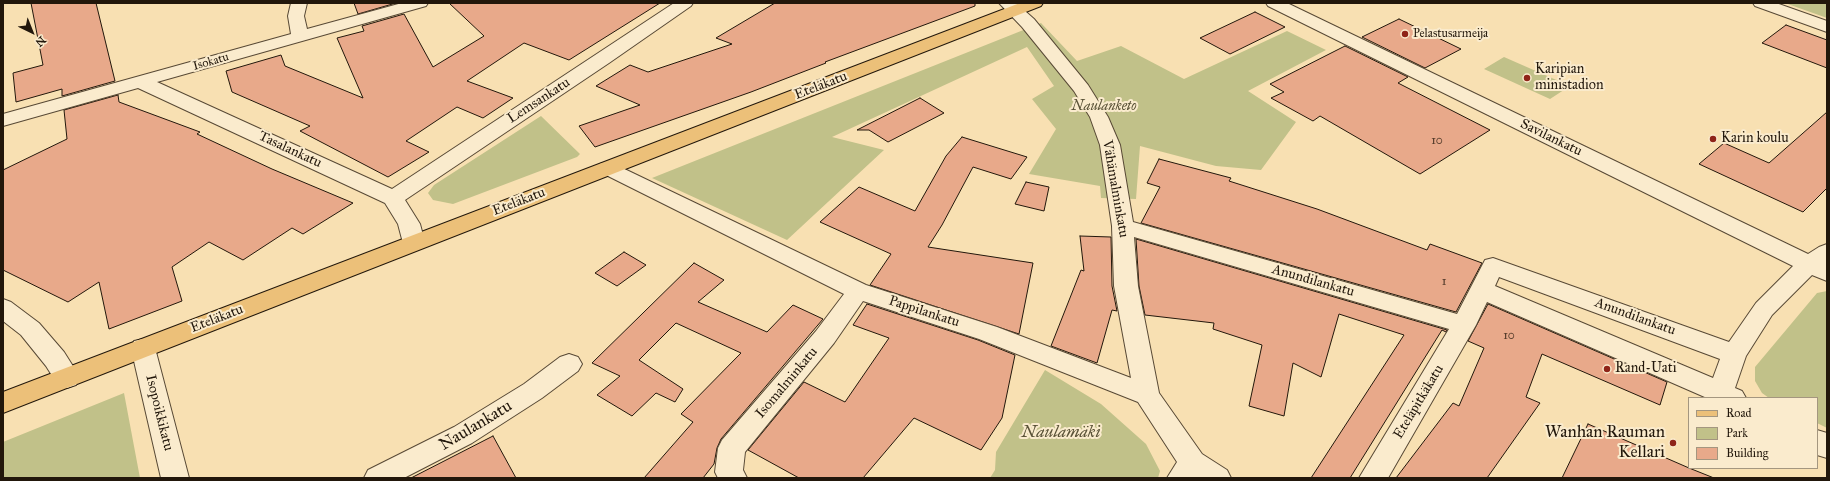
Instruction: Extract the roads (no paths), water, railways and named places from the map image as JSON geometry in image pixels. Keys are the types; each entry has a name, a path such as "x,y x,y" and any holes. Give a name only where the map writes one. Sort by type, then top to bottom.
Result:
{"main road":[{"name":"Eteläkatu","path":"3,403 607,168 1011,7 1035,3"}],"street":[{"path":"299,3 296,16 300,36"},
{"name":"Isokatu","path":"3,120 420,3"},
{"name":"Lemsankatu","path":"393,198 685,3"},
{"name":"Savilankatu","path":"1274,3 1821,263"},
{"path":"1761,3 1827,27"},
{"name":"Vähämalminkatu","path":"1011,7 1069,72 1082,89 1099,117 1110,145 1123,226 1126,286 1147,395"},
{"name":"Tasalankatu","path":"141,82 393,198"},
{"name":"Pappilankatu","path":"607,168 858,291 988,333 1147,395"},
{"path":"393,198 409,224 414,243"},
{"name":"Anundilankatu","path":"1123,226 1464,325 1493,266 1734,354"},
{"path":"1482,290 1727,395 1734,354 1764,309 1821,263"},
{"name":"Isomalminkatu","path":"733,478 729,472 732,448 825,337 858,291"},
{"path":"3,308 30,329 55,359 67,378"},
{"name":"Eteläpitkäkatu","path":"1374,478 1464,325"},
{"name":"Isopoikkikatu","path":"143,348 175,478"},
{"name":"Naulankatu","path":"378,478 463,435 533,391 570,364"},
{"path":"1147,395 1187,470 1217,478"},
{"path":"1818,442 1827,446"}],"place":[{"name":"Pelastusarmeija","path":"1405,34"},
{"name":"Karipian ministadion","path":"1527,78"},
{"name":"Karin koulu","path":"1713,139"},
{"name":"Rand-Uati","path":"1607,369"},
{"name":"Wanhan Rauman Kellari","path":"1673,443"}],"park label":[{"name":"Naulanketo","path":"1104,107"},
{"name":"Naulamäki","path":"1061,433"}]}
